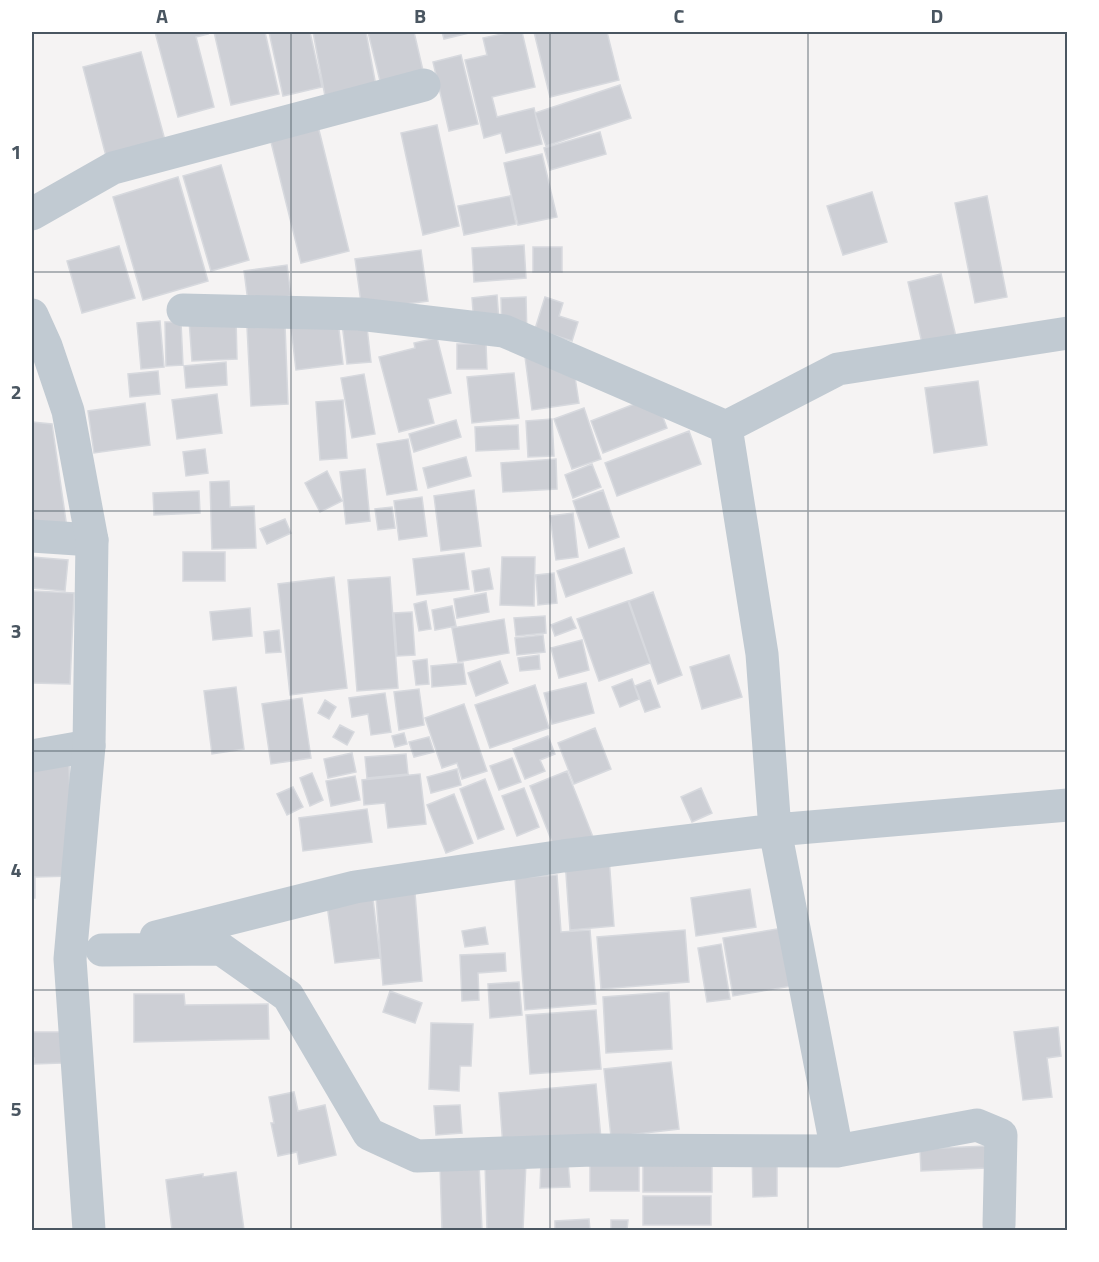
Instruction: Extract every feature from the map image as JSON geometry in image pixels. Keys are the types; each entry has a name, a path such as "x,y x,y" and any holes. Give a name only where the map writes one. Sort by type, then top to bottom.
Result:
{"street":[{"path":"32,214 113,168 424,85"},
{"path":"183,310 359,314 504,330 726,428"},
{"path":"32,315 46,346 68,411 92,540 89,746 70,959 88,1230"},
{"path":"726,428 838,369 1068,333"},
{"path":"726,428 762,654 775,830 837,1151"},
{"path":"32,536 92,540"},
{"path":"32,756 89,746"},
{"path":"70,959 355,887 562,856 775,830 1068,805"},
{"path":"102,950 221,949 288,996 369,1134 417,1156 593,1150 837,1151 977,1125 1001,1135 999,1226"}],"building":[{"path":"155,32 207,32 208,34 196,37 214,107 178,117"},
{"path":"214,32 265,32 279,94 231,105"},
{"path":"269,32 310,32 322,87 283,96"},
{"path":"313,32 366,32 376,86 325,96"},
{"path":"368,32 414,32 425,79 382,89"},
{"path":"442,32 473,32 444,39"},
{"path":"522,32 535,87 492,97 497,117 534,108 542,144 506,153 501,133 484,138 465,60 487,55 483,38"},
{"path":"534,32 607,32 619,80 550,97"},
{"path":"141,52 166,144 107,160 83,67"},
{"path":"461,55 478,124 449,131 433,62"},
{"path":"620,85 631,118 546,146 535,113"},
{"path":"317,122 349,251 301,263 269,134"},
{"path":"437,125 459,226 423,235 401,133"},
{"path":"600,132 606,154 550,170 544,148"},
{"path":"542,154 557,217 518,225 504,163"},
{"path":"221,165 249,260 211,271 183,176"},
{"path":"178,177 208,281 143,300 113,197"},
{"path":"872,192 887,242 843,255 827,206"},
{"path":"510,196 516,224 464,235 458,206"},
{"path":"987,196 1007,297 975,303 955,203"},
{"path":"524,245 526,278 474,282 472,248"},
{"path":"119,246 135,298 82,313 67,261"},
{"path":"533,247 562,247 562,272 533,272"},
{"path":"421,250 428,301 362,310 355,259"},
{"path":"287,265 291,296 248,302 244,271"},
{"path":"941,274 962,362 928,369 908,282"},
{"path":"497,295 500,334 475,336 472,298"},
{"path":"526,297 527,337 502,337 501,298"},
{"path":"545,297 563,303 559,316 578,322 572,341 535,329"},
{"path":"236,317 237,359 192,361 189,320"},
{"path":"366,319 371,362 347,364 342,323"},
{"path":"160,321 164,367 141,369 137,323"},
{"path":"338,321 343,364 296,370 291,327"},
{"path":"165,322 181,322 183,365 166,366"},
{"path":"285,325 288,404 251,406 247,327"},
{"path":"437,338 451,393 428,399 434,423 399,432 379,357 415,348 414,343"},
{"path":"457,344 486,344 487,369 457,369"},
{"path":"571,351 579,403 532,410 525,357"},
{"path":"226,362 227,385 186,388 184,366"},
{"path":"158,371 160,394 130,397 128,374"},
{"path":"514,373 519,418 472,423 467,377"},
{"path":"364,374 375,434 352,438 341,378"},
{"path":"978,381 987,445 934,453 925,388"},
{"path":"217,394 222,433 177,439 172,400"},
{"path":"655,396 667,428 603,453 591,421"},
{"path":"343,400 347,458 320,460 316,402"},
{"path":"145,403 150,445 94,453 88,411"},
{"path":"584,408 601,459 572,469 554,419"},
{"path":"552,419 554,456 528,457 526,421"},
{"path":"456,420 461,437 414,452 409,434"},
{"path":"32,422 52,424 68,535 32,530"},
{"path":"518,425 519,449 476,451 475,427"},
{"path":"689,431 701,464 617,496 605,463"},
{"path":"408,439 417,490 387,495 377,444"},
{"path":"205,449 208,473 186,476 183,452"},
{"path":"466,457 471,476 428,488 423,468"},
{"path":"556,459 557,489 503,492 501,463"},
{"path":"592,464 601,487 573,498 565,475"},
{"path":"365,469 370,521 346,524 340,472"},
{"path":"327,471 342,501 320,512 305,483"},
{"path":"229,481 230,507 254,506 256,548 212,549 210,482"},
{"path":"474,490 481,546 441,551 434,496"},
{"path":"603,490 619,537 589,548 573,501"},
{"path":"199,491 200,513 154,515 153,493"},
{"path":"422,497 427,536 399,540 394,501"},
{"path":"392,507 395,528 378,530 375,509"},
{"path":"573,513 578,557 556,560 550,516"},
{"path":"285,519 291,533 267,544 260,529"},
{"path":"624,548 632,573 566,597 557,571"},
{"path":"183,552 225,552 225,581 183,581"},
{"path":"464,553 469,589 417,595 413,559"},
{"path":"32,557 68,560 65,591 32,588"},
{"path":"502,557 535,557 534,606 500,605"},
{"path":"489,568 493,589 475,592 472,571"},
{"path":"554,573 557,603 538,605 536,575"},
{"path":"334,577 347,688 290,695 278,584"},
{"path":"390,577 398,688 357,691 348,580"},
{"path":"32,591 74,593 70,684 32,683"},
{"path":"653,592 682,675 658,684 629,601"},
{"path":"486,593 489,612 457,618 454,599"},
{"path":"426,601 431,629 419,631 414,604"},
{"path":"628,601 650,663 599,681 577,619"},
{"path":"452,606 456,626 435,630 432,610"},
{"path":"250,608 252,636 213,640 210,612"},
{"path":"412,612 415,655 397,656 394,613"},
{"path":"545,616 546,633 516,636 514,618"},
{"path":"571,617 576,628 555,636 551,625"},
{"path":"504,619 509,653 458,662 452,628"},
{"path":"279,630 281,652 266,653 264,632"},
{"path":"543,635 545,652 517,655 515,638"},
{"path":"582,640 589,670 559,678 551,648"},
{"path":"539,655 540,669 520,671 518,658"},
{"path":"729,655 742,697 702,709 690,667"},
{"path":"427,659 429,684 416,685 413,661"},
{"path":"500,661 508,683 476,696 468,673"},
{"path":"463,663 466,684 432,687 431,666"},
{"path":"632,679 639,699 620,707 612,687"},
{"path":"650,680 660,707 645,712 635,686"},
{"path":"586,683 594,713 552,724 544,693"},
{"path":"535,685 549,728 490,748 475,705"},
{"path":"236,687 244,749 212,754 204,691"},
{"path":"419,689 424,725 399,730 394,692"},
{"path":"385,693 391,732 371,735 368,714 352,717 349,698"},
{"path":"302,698 311,758 271,764 262,704"},
{"path":"325,700 336,707 329,719 318,713"},
{"path":"464,704 487,771 462,779 457,763 442,768 425,718"},
{"path":"340,725 354,732 347,745 333,737"},
{"path":"595,728 611,769 574,784 558,743"},
{"path":"404,733 407,744 395,747 392,736"},
{"path":"548,736 555,754 540,760 545,771 525,779 513,749"},
{"path":"429,737 434,752 414,757 409,742"},
{"path":"352,753 356,772 328,778 324,759"},
{"path":"406,754 408,774 367,778 365,757"},
{"path":"512,758 521,782 499,790 490,766"},
{"path":"69,761 72,876 35,877 35,898 32,898 32,762"},
{"path":"457,769 461,785 431,793 427,777"},
{"path":"567,771 593,837 556,852 530,786"},
{"path":"312,773 323,800 310,806 300,778"},
{"path":"420,774 426,824 388,828 385,803 364,805 362,780"},
{"path":"355,776 360,800 331,806 326,781"},
{"path":"485,779 504,829 478,839 460,789"},
{"path":"293,787 303,807 287,815 277,794"},
{"path":"524,788 539,827 517,836 502,796"},
{"path":"701,788 712,813 692,822 681,797"},
{"path":"454,794 473,843 446,853 427,805"},
{"path":"367,809 372,842 303,851 299,818"},
{"path":"609,857 614,926 570,930 565,860"},
{"path":"557,875 561,932 590,930 596,1004 525,1010 515,878"},
{"path":"750,889 756,927 696,936 691,898"},
{"path":"415,893 422,981 383,985 376,897"},
{"path":"373,899 380,958 335,963 327,905"},
{"path":"801,925 810,983 733,996 723,938"},
{"path":"485,927 488,944 465,947 462,931"},
{"path":"685,930 689,982 601,989 597,937"},
{"path":"721,944 730,999 707,1002 698,948"},
{"path":"505,953 506,971 478,973 479,1000 462,1001 460,955"},
{"path":"519,982 522,1015 490,1018 488,984"},
{"path":"390,991 422,1003 415,1023 383,1012"},
{"path":"669,992 672,1049 606,1053 603,997"},
{"path":"134,994 184,994 185,1005 268,1004 269,1039 134,1042"},
{"path":"596,1010 601,1069 530,1074 526,1015"},
{"path":"431,1023 473,1024 471,1066 460,1066 459,1091 429,1089"},
{"path":"1058,1027 1061,1056 1047,1058 1052,1097 1023,1100 1014,1032"},
{"path":"32,1032 62,1032 62,1063 34,1064"},
{"path":"671,1062 679,1129 611,1137 604,1069"},
{"path":"596,1084 601,1139 503,1147 499,1093"},
{"path":"294,1092 298,1111 325,1105 336,1155 299,1164 297,1152 278,1156 271,1123 274,1123 269,1097"},
{"path":"460,1105 462,1133 436,1135 434,1106"},
{"path":"986,1146 986,1168 921,1171 920,1149"},
{"path":"752,1151 777,1151 777,1196 753,1197"},
{"path":"590,1158 639,1158 639,1191 590,1191"},
{"path":"643,1159 712,1159 712,1192 643,1192"},
{"path":"568,1161 570,1187 540,1188 541,1162"},
{"path":"526,1162 523,1230 487,1230 485,1163"},
{"path":"479,1163 482,1230 442,1230 440,1165"},
{"path":"236,1172 244,1230 172,1230 166,1180"},
{"path":"643,1196 711,1196 711,1225 643,1225"},
{"path":"589,1219 590,1230 555,1230 555,1221"},
{"path":"611,1220 628,1220 627,1230 611,1230"}]}
